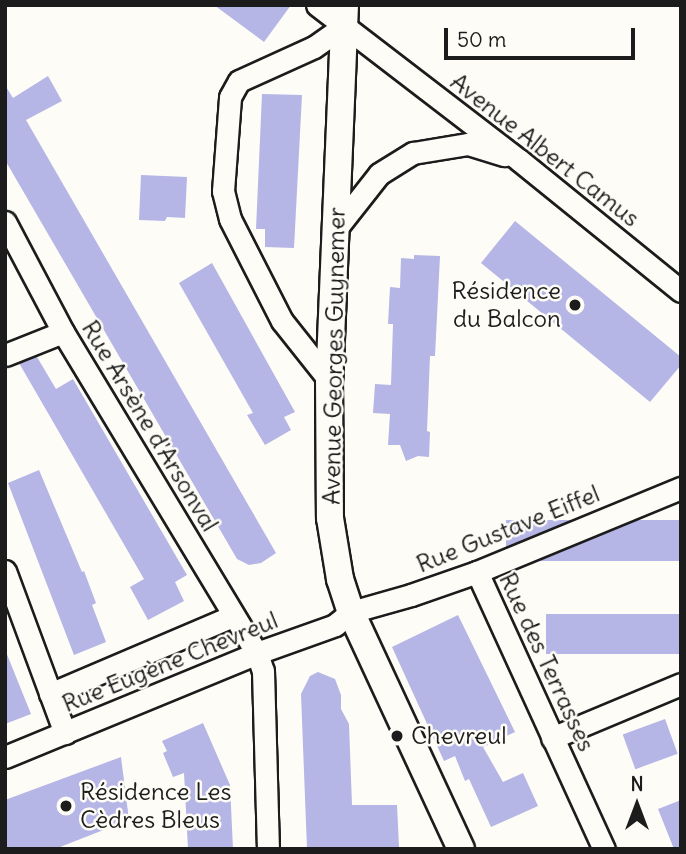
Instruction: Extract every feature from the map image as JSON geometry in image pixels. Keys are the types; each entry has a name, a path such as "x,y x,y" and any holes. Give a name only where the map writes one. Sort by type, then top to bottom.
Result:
{"street":[{"name":"Avenue Albert Camus","path":"317,5 344,16 681,291"},
{"name":"Avenue Georges Guynemer","path":"344,16 329,380 330,518 340,579 351,611 461,849"},
{"path":"329,380 282,321 230,219 223,191 230,97 239,81 314,47 344,16"},
{"path":"335,230 379,174 412,153 468,144 519,160"},
{"name":"Rue Arsène d'Arsonval","path":"5,222 63,332 257,653"},
{"path":"5,355 63,332"},
{"name":"Rue Gustave Eiffel","path":"351,611 411,596 477,572 681,488"},
{"path":"5,571 65,733"},
{"name":"Rue des Terrasses","path":"477,572 604,849"},
{"name":"Rue Eugène Chevreul","path":"5,757 257,653 335,625 351,611"},
{"name":"Rue Eugène Chevreul","path":"50,694 233,616"},
{"path":"257,653 263,671 268,849"},
{"path":"552,738 681,684"}],"building":[{"path":"214,5 291,5 264,42"},
{"path":"48,76 62,101 26,120 276,553 261,563 249,565 237,559 5,160 5,85 13,98"},
{"path":"262,94 302,95 294,248 265,247 265,229 256,229"},
{"path":"141,175 187,177 185,218 167,217 165,221 139,220"},
{"name":"Résidence du Balcon","path":"515,221 681,357 681,365 650,402 481,263"},
{"name":"Résidence du Balcon","path":"414,255 440,256 435,356 430,356 427,431 430,432 429,457 418,456 406,461 400,445 388,445 390,414 373,413 375,384 391,385 393,324 388,324 390,287 400,288 401,258 414,259"},
{"path":"212,263 295,412 284,417 291,430 265,445 247,415 253,413 179,283"},
{"path":"37,357 56,389 73,379 187,575 175,582 184,601 148,620 130,587 144,579 19,363"},
{"path":"39,470 82,572 84,571 96,603 92,605 106,642 74,655 8,483"},
{"path":"506,520 681,520 681,561 506,561"},
{"path":"546,614 681,614 681,654 546,654"},
{"path":"458,615 515,732 483,747 503,782 523,773 538,806 491,827 469,779 465,781 455,756 444,761 392,647"},
{"path":"5,653 31,714 5,724"},
{"path":"318,672 335,679 341,695 341,709 349,724 352,805 397,805 399,847 307,849 301,694 310,676"},
{"path":"665,719 678,754 635,769 623,734"},
{"path":"203,723 230,785 233,849 188,849 184,773 173,777 163,753 167,751 162,741"},
{"name":"Résidence Les Cèdres Bleus","path":"121,757 129,820 55,849 5,849 5,800"},
{"path":"681,800 681,849 674,849 658,809"}],"place":[{"name":"Résidence du Balcon","path":"575,305"},
{"name":"Chevreul","path":"397,736"},
{"name":"Résidence Les Cèdres Bleus","path":"66,806"}]}
